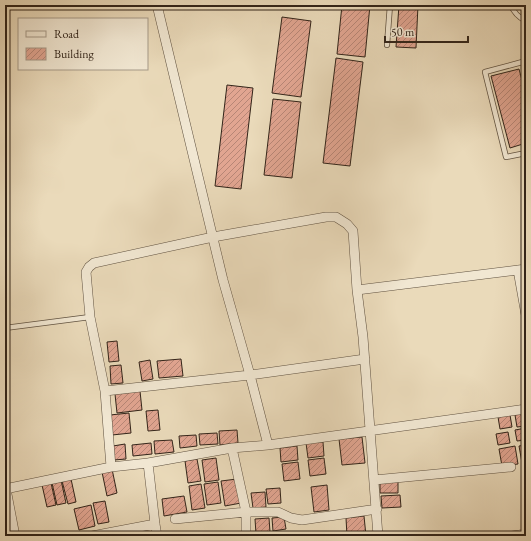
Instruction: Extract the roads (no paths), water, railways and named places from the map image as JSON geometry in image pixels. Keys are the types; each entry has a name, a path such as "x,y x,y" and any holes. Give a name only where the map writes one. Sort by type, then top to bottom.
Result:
{"street":[{"path":"158,5 222,280 250,375 268,445"},
{"path":"111,468 105,391 90,317 86,272 89,267 94,263 102,261 213,237 326,217 336,217 347,224 353,231 357,290 364,337 369,430 378,536"},
{"path":"357,290 522,269 526,315"},
{"path":"105,391 250,375 365,360"},
{"path":"15,536 5,489 111,468 232,448 268,445 526,409"},
{"path":"232,448 246,512 246,536"},
{"path":"148,463 157,536"},
{"path":"374,480 511,468"},
{"path":"175,519 246,512 278,512 291,518 302,520 376,509"},
{"path":"92,536 155,524"},
{"path":"512,536 526,534"}],"lane":[{"path":"387,45 390,5"},
{"path":"511,5 514,12 526,21"},
{"path":"526,61 485,72 506,157 526,153"},
{"path":"5,328 90,317"}]}
